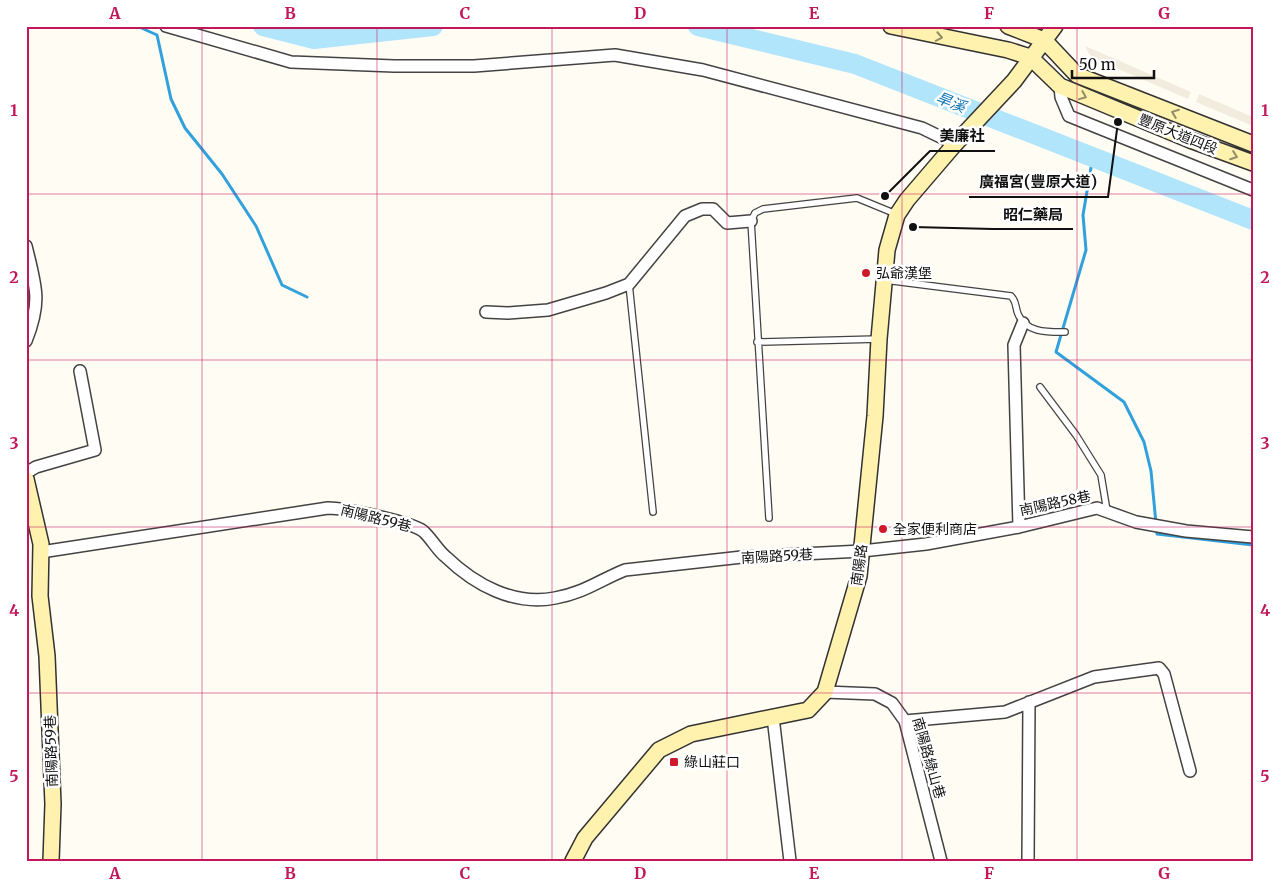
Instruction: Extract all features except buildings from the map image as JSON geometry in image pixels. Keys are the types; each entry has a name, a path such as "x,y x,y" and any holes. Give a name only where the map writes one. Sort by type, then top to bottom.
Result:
{"street":[{"path":"166,26 291,62 474,66 616,56 703,70 922,128 958,141"},
{"path":"891,26 1008,50 1030,57 1055,26"},
{"path":"1008,26 1044,40"},
{"name":"豐原大道四段","path":"1044,40 1077,75 1253,144"},
{"name":"南陽路","path":"573,861 585,838 658,750 691,734 808,710 825,692 852,606 862,551 875,416 886,250 898,215 907,200 958,141 1014,81 1030,57"},
{"name":"豐原大道四段","path":"1030,57 1060,86 1190,140 1253,163"},
{"path":"1060,86 1061,97 1069,116 1253,190"},
{"path":"486,312 548,310 628,284 685,216 702,209 713,209 727,222 751,221"},
{"path":"26,246 38,294 36,317 26,341"},
{"path":"1019,527 1014,345 1023,323"},
{"path":"26,473 36,467 95,450 80,371"},
{"name":"南陽路59巷","path":"26,479 35,511 41,552 40,596 47,656 53,804 50,861"},
{"name":"南陽路59巷","path":"41,552 318,509 340,508 410,525 422,530 444,556 470,578 490,590 534,601 574,594 625,570 742,557 862,551"},
{"name":"南陽路58巷","path":"862,551 926,544 1019,527 1097,508 1145,523 1186,531 1253,537"},
{"path":"905,721 1005,712 1094,677 1159,668 1164,674 1190,770"},
{"name":"南陽路綠山巷","path":"825,692 875,694 892,703 905,721 941,861"},
{"path":"1028,861 1030,702"},
{"path":"773,717 790,861"}],"lane":[{"path":"769,518 751,221 755,213 763,209 857,198 898,215"},
{"path":"885,280 1011,296 1016,302 1018,313 1023,323 1044,332 1064,332"},
{"path":"628,284 652,512"},
{"path":"758,342 879,339"},
{"path":"1040,387 1076,435 1100,475 1107,511"}],"shaded area":[{"path":"1085,46 1191,92 1188,99 1095,59 1089,54"},
{"path":"1199,94 1253,117 1253,126 1196,102"}],"waterway":[{"path":"137,26 157,35 171,99 185,128 222,174 256,226 282,285 307,297"},
{"name":"旱溪","path":"263,26 314,39 433,26"},
{"name":"旱溪","path":"698,26 855,64 1253,220"},
{"path":"1093,156 1083,215 1086,250 1056,352 1124,402 1144,442 1151,471 1157,534 1253,545"}],"place":[{"name":"廣福宮(豐原大道)","path":"1118,122"},
{"name":"美廉社","path":"885,196"},
{"name":"昭仁藥局","path":"913,227"},
{"name":"弘爺漢堡","path":"866,273"},
{"name":"全家便利商店","path":"883,529"},
{"name":"綠山莊口","path":"674,762"}]}
